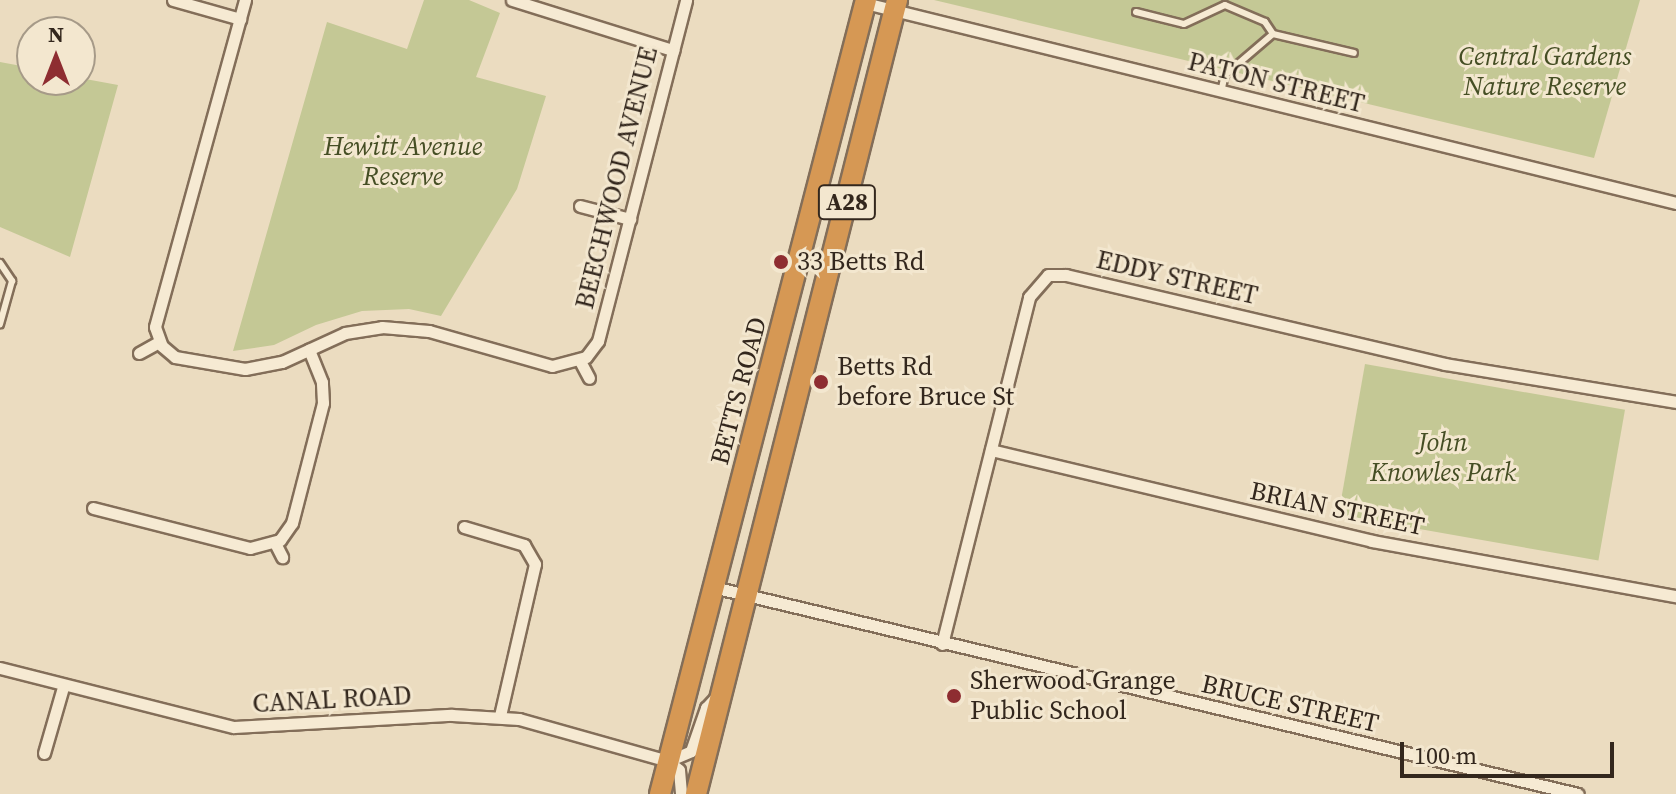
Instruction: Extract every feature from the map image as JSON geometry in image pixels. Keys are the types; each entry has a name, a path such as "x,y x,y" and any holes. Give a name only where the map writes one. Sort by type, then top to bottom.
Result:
{"highway":[{"name":"BETTS ROAD","path":"660,794 866,2"},
{"name":"A28","path":"696,794 896,5"}],"street":[{"path":"173,0 240,19"},
{"path":"245,0 156,314 159,342 175,357 220,368 272,366 345,333 397,327 552,366 580,361 589,378"},
{"path":"512,0 673,50"},
{"name":"BEECHWOOD AVENUE","path":"580,361 598,341 686,0"},
{"name":"PATON STREET","path":"866,2 896,5 1221,92 1676,203"},
{"path":"580,206 630,219"},
{"name":"EDDY STREET","path":"942,644 1032,289 1054,274 1432,362 1676,402"},
{"path":"139,353 159,342"},
{"path":"93,508 250,548 275,543 292,523 322,409 322,382 309,350"},
{"name":"BRIAN STREET","path":"991,450 1372,541 1676,596"},
{"path":"464,527 518,542 537,551 500,716"},
{"path":"275,543 282,557"},
{"name":"BRUCE STREET","path":"713,587 1578,794"},
{"name":"CANAL ROAD","path":"0,668 63,687 234,727 500,716 668,761"},
{"path":"44,753 63,687"},
{"path":"681,794 679,770 668,761 691,751 706,708 723,690"}],"lane":[{"path":"1136,12 1184,24 1225,5 1265,22 1273,34 1354,53"},
{"path":"1221,92 1225,75 1273,34"},
{"path":"0,263 12,281 0,324"}],"green space":[{"name":"Hewitt Avenue Reserve","path":"424,0 469,0 500,13 476,77 546,96 517,189 441,316 409,309 362,311 316,325 274,345 233,351 327,22 407,49"},
{"name":"Central Gardens Nature Reserve","path":"934,0 1640,0 1594,158"},
{"path":"0,62 16,65 16,96 96,96 96,81 118,85 70,257 0,227"},
{"name":"John Knowles Park","path":"1365,364 1625,410 1598,561 1338,515"}],"place":[{"name":"33 Betts Rd","path":"781,262"},
{"name":"Betts Rd before Bruce St","path":"821,382"},
{"name":"Sherwood Grange Public School","path":"954,696"}]}
